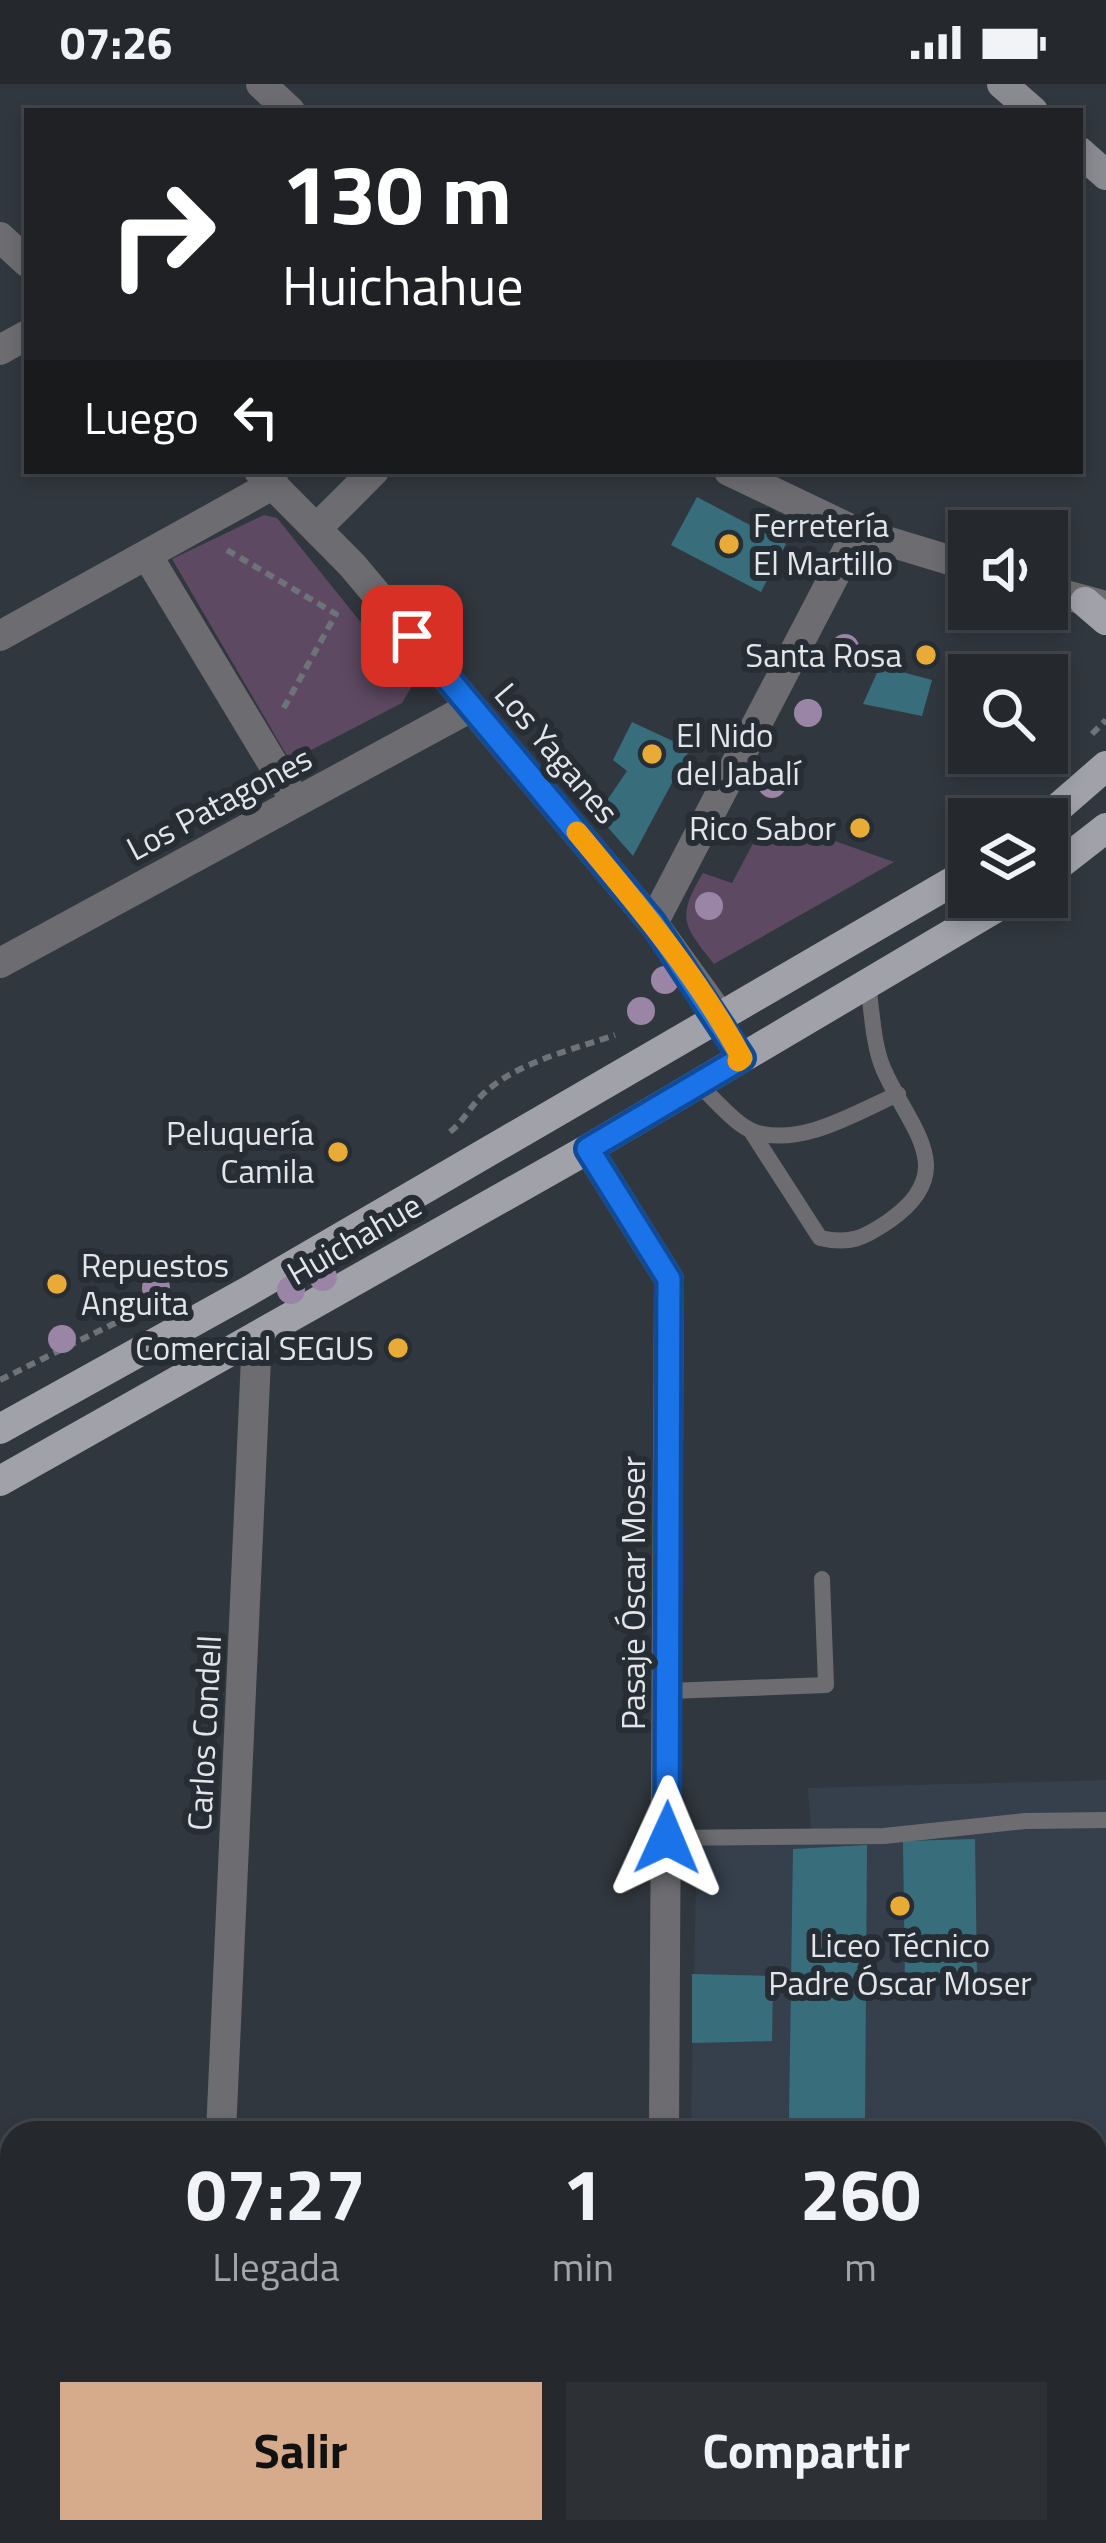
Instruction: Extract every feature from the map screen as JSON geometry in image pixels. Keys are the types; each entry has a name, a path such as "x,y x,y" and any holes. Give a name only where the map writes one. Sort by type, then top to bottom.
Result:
{"main road":[{"path":"1002,84 1030,108"},
{"path":"1083,155 1106,175"},
{"path":"1068,799 1106,766"},
{"path":"1068,858 1106,828"},
{"name":"Huichahue","path":"0,1429 252,1289 718,1013 948,884"},
{"name":"Huichahue","path":"0,1480 588,1149 979,918"},
{"path":"718,1013 742,1058"}],"street":[{"path":"261,84 287,108"},
{"path":"0,237 24,259"},
{"path":"318,527 371,474"},
{"path":"735,474 857,532 948,560"},
{"path":"0,636 194,529 267,478"},
{"name":"Los Yaganes","path":"267,478 318,527 653,923"},
{"path":"718,1013 653,923 857,532"},
{"path":"147,555 296,802"},
{"path":"1068,598 1099,609"},
{"name":"Los Patagones","path":"0,963 471,707"},
{"name":"Pasaje Óscar Moser","path":"588,1149 669,1279 664,2121"},
{"name":"Carlos Condell","path":"222,2121 257,1336"}],"lane":[{"path":"698,1084 752,1131 820,1238 844,1244 866,1238 913,1204 926,1183 927,1153 882,1065 868,985"},
{"path":"752,1131 775,1135 818,1129 898,1094"},
{"path":"669,1690 826,1685 822,1579"},
{"path":"667,1838 884,1836 1025,1821 1106,1820"}],"path":[{"path":"194,529 335,614 260,744"}],"shaded area":[{"path":"264,515 277,518 412,686 402,703 290,761 172,559"},
{"path":"767,817 894,862 714,964 690,930 689,901 703,873 732,883"},
{"name":"Liceo Técnico Padre Óscar Moser","path":"1106,1780 1106,2121 691,2121 697,1832 811,1829 808,1788"}],"building":[{"name":"Ferretería El Martillo","path":"697,497 786,544 761,592 671,545"},
{"path":"880,666 932,680 922,716 863,704"},
{"path":"632,722 690,749 633,856 597,815 627,771 613,760"},
{"path":"975,1839 977,1978 905,1982 903,1841"},
{"path":"867,1845 865,2121 789,2119 793,1849"},
{"path":"692,1974 773,1976 772,2041 692,2043"}],"slow traffic":[{"path":"577,832 653,923 718,1013 742,1058 738,1061"}],"place":[{"name":"Ferretería El Martillo","path":"729,544"},
{"name":"Santa Rosa","path":"926,655"},
{"name":"El Nido del Jabalí","path":"652,754"},
{"name":"Rico Sabor","path":"860,828"},
{"name":"Peluquería Camila","path":"338,1152"},
{"name":"Repuestos Anguita","path":"57,1284"},
{"name":"Comercial SEGUS","path":"398,1348"},
{"name":"Liceo Técnico Padre Óscar Moser","path":"900,1906"}],"route":[{"path":"412,636 653,923 718,1013 742,1058 588,1149 669,1279 667,1838"}]}
